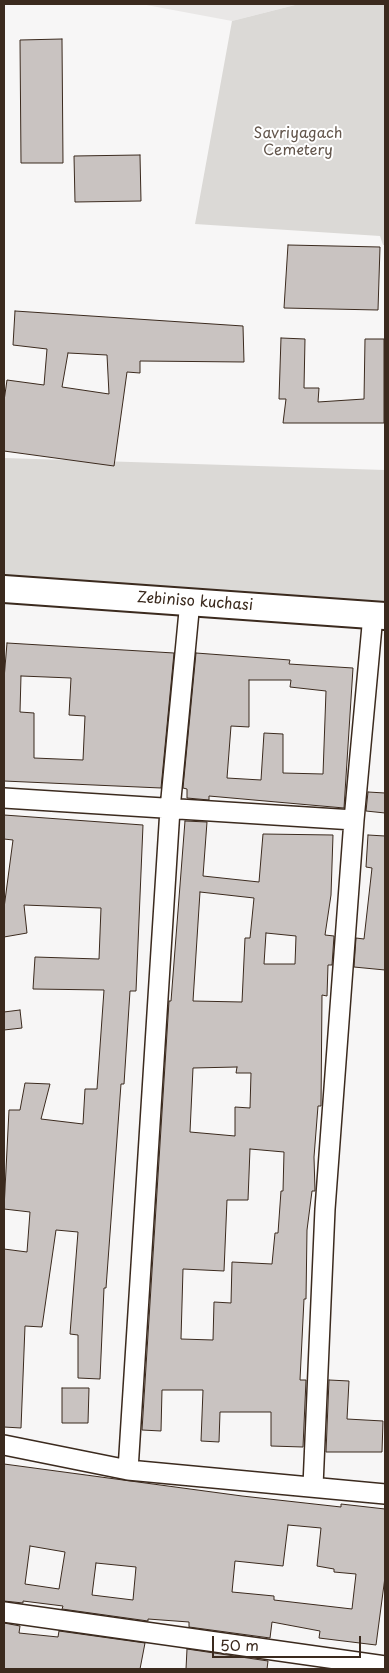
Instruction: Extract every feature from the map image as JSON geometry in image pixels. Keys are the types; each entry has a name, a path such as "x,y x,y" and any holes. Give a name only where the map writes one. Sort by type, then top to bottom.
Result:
{"street":[{"name":"Zebiniso kuchasi","path":"4,589 379,616"},
{"path":"128,1470 170,809 190,601"},
{"path":"313,1486 325,1209 354,820 379,616"},
{"path":"4,798 354,820"},
{"path":"4,1445 128,1470 385,1494"},
{"path":"4,1612 385,1666"}],"shaded area":[{"path":"141,4 299,4 232,21"}],"green space":[{"name":"Savriyagach Cemetery","path":"299,4 385,4 385,245 383,245 380,236 195,224 232,21"},
{"path":"4,458 385,470 385,606 4,578"}],"building":[{"path":"62,39 63,163 21,163 20,40"},
{"path":"140,155 141,201 75,202 74,156"},
{"path":"288,245 380,247 378,310 284,308"},
{"path":"15,311 243,326 244,362 140,361 140,373 127,372 114,466 4,451 4,401 7,380 44,385 47,349 13,345","holes":["68,353 107,355 109,394 62,387"]},
{"path":"281,338 305,339 304,388 319,388 318,402 364,399 365,339 384,339 384,423 283,423 286,399 279,399"},
{"path":"7,643 174,653 161,788 4,781 4,679","holes":["21,676 71,678 69,715 85,716 83,760 34,758 34,713 20,712"]},
{"path":"196,653 290,660 289,664 353,668 344,808 209,796 209,800 187,798 187,789 183,788","holes":["249,680 291,680 290,687 326,691 323,774 283,773 283,734 264,733 261,780 227,778 231,726 249,727"]},
{"path":"368,792 385,793 385,813 366,811"},
{"path":"4,815 143,825 136,991 130,991 124,1084 121,1084 106,1288 104,1288 100,1379 78,1378 78,1335 70,1334 78,1232 56,1230 42,1327 25,1326 21,1428 4,1427 4,1249 27,1252 30,1212 4,1209 9,1110 20,1110 25,1083 50,1084 41,1119 83,1124 85,1089 97,1089 104,990 33,989 35,957 99,959 101,908 24,905 27,933 4,937 4,908 13,840 4,839"},
{"path":"185,821 207,822 203,876 259,882 263,834 333,835 331,895 325,935 334,936 332,965 328,965 327,996 322,995 321,1106 318,1106 314,1157 315,1191 312,1191 307,1230 306,1299 304,1299 300,1380 306,1380 303,1447 271,1446 271,1412 220,1412 219,1442 201,1441 203,1390 162,1390 161,1431 142,1430 169,1001 171,1001","holes":["200,892 254,898 250,938 245,938 242,1002 193,1001","266,933 296,936 295,964 264,964","237,1067 236,1073 251,1073 250,1108 235,1107 235,1136 190,1132 193,1068","250,1149 284,1152 283,1191 281,1191 278,1233 275,1233 272,1264 232,1262 231,1303 214,1302 213,1340 181,1339 183,1269 224,1271 227,1200 248,1200"]},
{"path":"368,835 385,836 385,970 354,967 356,938 364,939 372,868 366,867"},
{"path":"20,1010 22,1028 4,1030 4,1012"},
{"path":"329,1380 349,1381 347,1419 383,1421 382,1452 326,1452"},
{"path":"62,1388 89,1388 88,1423 62,1423"},
{"path":"4,1464 242,1496 341,1507 341,1504 385,1509 385,1577 376,1645 319,1638 320,1631 272,1622 270,1638 189,1627 189,1622 148,1619 148,1621 62,1609 63,1606 23,1601 23,1603 4,1601","holes":["288,1525 321,1528 317,1566 334,1569 334,1572 356,1574 352,1609 274,1600 274,1596 232,1592 235,1561 283,1566","30,1546 65,1552 59,1589 25,1584","96,1563 136,1567 133,1600 92,1595"]},
{"path":"4,1623 20,1626 19,1633 58,1637 59,1631 145,1643 140,1669 4,1669"},
{"path":"187,1649 268,1661 267,1669 186,1669"}]}
